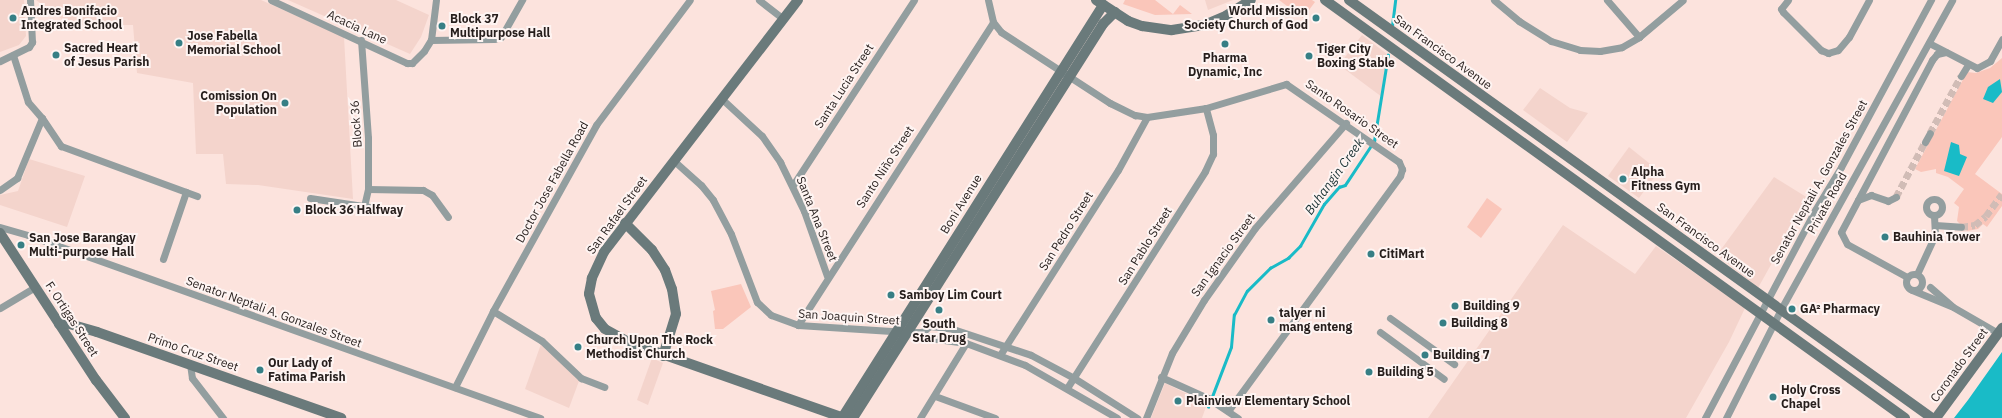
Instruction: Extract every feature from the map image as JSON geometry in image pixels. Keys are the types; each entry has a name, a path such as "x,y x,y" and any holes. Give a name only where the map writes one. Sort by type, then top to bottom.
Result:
{"main road":[{"name":"San Rafael Street","path":"798,0 625,222 597,266 589,294 592,308 605,329 628,342 663,356 843,418"},
{"path":"1100,2 1115,12 1142,26 1157,30 1191,29 1227,16 1251,0"},
{"name":"San Francisco Avenue","path":"1325,0 1905,418"},
{"name":"San Francisco Avenue","path":"1348,0 1932,418"},
{"name":"Boni Avenue","path":"843,418 1060,71 1100,2"},
{"name":"Boni Avenue","path":"853,418 1103,24 1115,12"},
{"path":"625,222 652,250 665,270 672,289 676,314 663,356"},
{"name":"F. Ortigas Street","path":"0,232 59,324 125,418"},
{"name":"Primo Cruz Street","path":"59,324 66,323 84,328 190,364 318,414 341,418"},
{"name":"Coronado Street","path":"1936,418 2000,330"}],"street":[{"path":"0,62 13,56 32,42 30,0"},
{"name":"Acacia Lane","path":"271,0 361,40 407,63 412,63 424,51 431,40"},
{"path":"436,0 431,40 494,39 501,37 522,0"},
{"name":"Doctor Jose Fabella Road","path":"455,388 493,312 596,125 690,0"},
{"path":"759,0 783,20"},
{"name":"Santa Lucia Street","path":"793,185 914,0"},
{"path":"988,0 993,22"},
{"path":"1494,0 1519,21 1551,41 1580,50 1612,49 1622,47 1639,37 1683,0"},
{"path":"1607,0 1639,37"},
{"path":"1788,0 1781,9 1783,12 1818,47 1828,53 1838,50 1849,37 1869,0"},
{"name":"Senator Neptali A. Gonzales Street","path":"1705,418 1759,314 1931,0"},
{"name":"Private Road","path":"1726,418 1781,309 1952,0"},
{"name":"Santo Rosario Street","path":"993,22 1011,40 1124,110 1147,117 1206,108 1286,84 1346,123 1399,162 1402,169 1400,176 1228,411"},
{"name":"Santo Niño Street","path":"798,325 827,276 993,22"},
{"name":"Block 36","path":"361,40 368,138 368,189 364,206"},
{"path":"1929,43 1968,65 1977,68 1990,61 2002,40"},
{"path":"1934,215 1936,235 1931,248 1917,274 1907,277 1847,244 1843,240 1841,232 1932,60 1937,54 1946,52"},
{"path":"13,56 26,98 42,118 58,143 65,148 197,196"},
{"path":"1961,76 1968,65"},
{"name":"Santa Ana Street","path":"722,99 762,136 793,185 827,276"},
{"name":"San Pablo Street","path":"1067,388 1205,171 1213,154 1213,135 1206,108"},
{"name":"San Pedro Street","path":"1000,355 1118,170 1147,117"},
{"path":"0,190 17,178 42,118"},
{"name":"San Ignacio Street","path":"1146,418 1161,376 1186,328 1255,228 1346,123"},
{"path":"1925,142 1930,133"},
{"name":"San Joaquin Street","path":"673,160 701,185 713,200 731,234 757,302 771,315 798,325 896,332 922,332 930,326 953,329 1007,345 1074,378 1137,418"},
{"path":"368,189 423,190 432,195 448,216"},
{"path":"163,259 186,192"},
{"path":"1858,200 1871,195 1888,201 1896,197"},
{"path":"310,198 376,208"},
{"path":"1935,225 1961,227"},
{"name":"Senator Neptali A. Gonzales Street","path":"0,227 28,235 540,418"},
{"path":"1917,274 1922,282 1953,307"},
{"path":"1907,277 1906,284 1912,290 1953,307 2000,330"},
{"path":"1912,290 1920,287 1922,282"},
{"path":"0,308 35,287"},
{"path":"493,312 542,341 581,378 604,387"},
{"path":"1390,318 1454,364"},
{"name":"San Joaquin Street","path":"922,332 930,338 966,343 1000,355 1067,388 1117,418"},
{"path":"1380,332 1444,379"},
{"path":"920,418 935,396 966,343"},
{"path":"190,364 192,378 223,418"},
{"path":"1161,376 1208,398 1238,418"},
{"path":"935,396 995,418"}],"shaded area":[{"name":"Andres Bonifacio Integrated School","path":"0,0 24,0 26,36 19,45 0,52"},
{"name":"Comission On Population","path":"36,0 261,0 344,37 353,199 258,185 226,184 223,154 196,154 193,83 137,73 133,25 70,25"},
{"path":"288,0 396,0 429,15 421,37 410,54"},
{"path":"1125,0 1155,0 1173,14 1180,5 1192,14 1155,15 1123,4"},
{"path":"1205,0 1233,0 1208,10"},
{"path":"1279,0 1312,0 1315,2 1303,18"},
{"path":"1362,35 1387,54 1382,97 1339,65"},
{"path":"2002,58 2002,137 1975,174 2002,194 2002,206 1987,227 1983,224 1978,229 1967,231 1957,221 1959,207 1954,203 1964,189 1948,177 1936,173 1936,169 1921,172 1915,169 1967,72 1976,73 1990,68"},
{"path":"1540,88 1570,108 1588,113 1567,142 1523,110"},
{"path":"1629,147 1659,171 1639,198 1608,176"},
{"path":"29,159 85,176 67,227 0,205 0,195 18,191"},
{"path":"1774,177 1808,198 1758,288 1717,255"},
{"path":"1487,198 1502,209 1481,238 1467,227"},
{"path":"1563,225 1635,274 1656,246 1745,308 1729,342 1686,418 1428,418"},
{"path":"741,284 751,307 723,329 715,329 713,311 715,310 711,291"},
{"path":"541,344 579,381 569,408 525,389"},
{"path":"652,358 663,363 648,405 637,400"},
{"name":"Plainview Elementary School","path":"1165,383 1207,404 1202,418 1151,418"}],"water":[{"path":"2000,79 2002,92 1993,103 1983,99 1988,87"},
{"path":"1951,142 1959,145 1960,154 1967,157 1959,176 1944,171"},
{"path":"2002,352 2002,418 1954,418 1968,400"}],"waterway":[{"name":"Buhangin Creek","path":"1392,26 1395,0"},
{"name":"Buhangin Creek","path":"1208,407 1231,347 1234,315 1247,291 1270,268 1288,258 1300,246 1324,204 1339,187 1345,185 1374,141 1388,55"}],"tunnel":[{"path":"1930,133 1961,76"},
{"path":"1896,197 1925,142"},
{"path":"1961,227 1975,225 1986,216 2002,194"}],"place":[{"name":"Andres Bonifacio Integrated School","path":"13,18"},
{"name":"World Mission Society Church of God","path":"1316,18"},
{"name":"Block 37 Multipurpose Hall","path":"442,26"},
{"name":"Jose Fabella Memorial School","path":"179,43"},
{"name":"Pharma Dynamic, Inc","path":"1225,44"},
{"name":"Sacred Heart of Jesus Parish","path":"56,55"},
{"name":"Tiger City Boxing Stable","path":"1309,56"},
{"name":"Comission On Population","path":"285,103"},
{"name":"Alpha Fitness Gym","path":"1623,179"},
{"name":"Block 36 Halfway","path":"297,210"},
{"name":"Bauhinia Tower","path":"1885,237"},
{"name":"San Jose Barangay Multi-purpose Hall","path":"21,245"},
{"name":"CitiMart","path":"1371,254"},
{"name":"Samboy Lim Court","path":"891,295"},
{"name":"Building 9","path":"1455,306"},
{"name":"GA² Pharmacy","path":"1792,309"},
{"name":"South Star Drug","path":"939,310"},
{"name":"talyer ni mang enteng","path":"1271,320"},
{"name":"Building 8","path":"1443,323"},
{"name":"Church Upon The Rock Methodist Church","path":"578,347"},
{"name":"Building 7","path":"1425,355"},
{"name":"Our Lady of Fatima Parish","path":"260,370"},
{"name":"Building 5","path":"1369,372"},
{"name":"Holy Cross Chapel","path":"1773,397"},
{"name":"Plainview Elementary School","path":"1178,401"}]}
